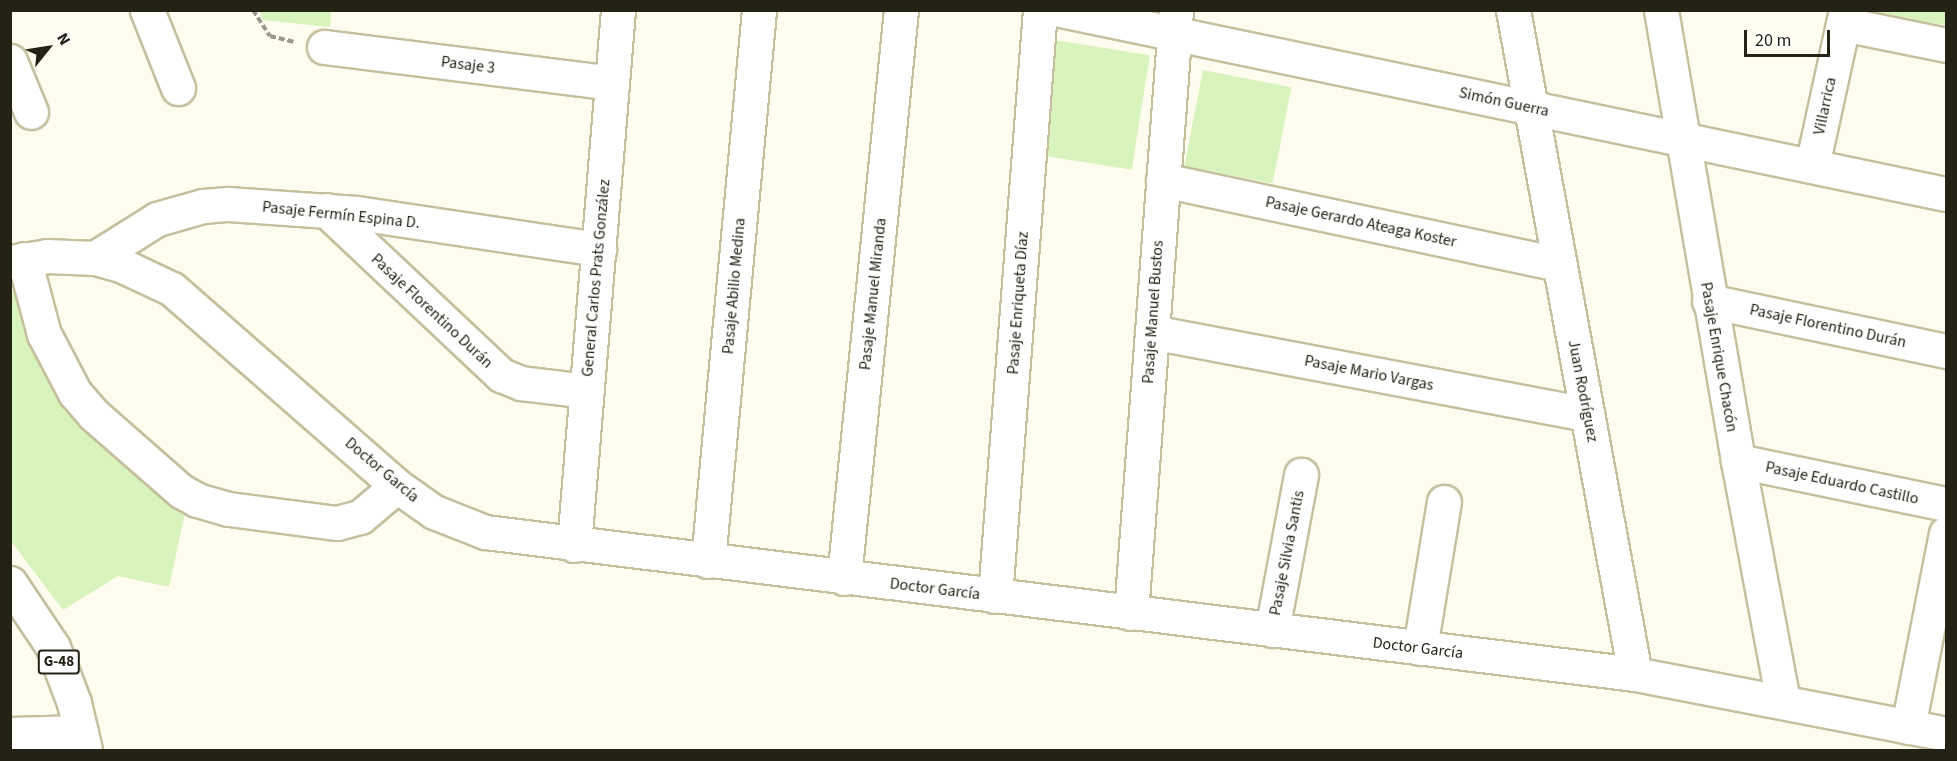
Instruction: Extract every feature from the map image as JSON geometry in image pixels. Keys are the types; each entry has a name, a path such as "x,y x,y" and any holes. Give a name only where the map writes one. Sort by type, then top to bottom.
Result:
{"street":[{"path":"147,10 178,88"},
{"name":"General Carlos Prats González","path":"574,545 618,10"},
{"name":"Pasaje Abilio Medina","path":"708,561 759,10"},
{"name":"Pasaje Manuel Miranda","path":"844,578 901,10"},
{"name":"Pasaje Enriqueta Díaz","path":"995,596 1040,10"},
{"name":"Simón Guerra","path":"1061,10 1175,22 1529,107 1947,194"},
{"name":"Juan Rodríguez","path":"1513,10 1635,674"},
{"name":"Pasaje Enrique Chacón","path":"1661,10 1709,301 1783,702"},
{"path":"1845,17 1947,45"},
{"name":"Villarrica","path":"1812,166 1845,17"},
{"name":"Pasaje Manuel Bustos","path":"1131,613 1175,22"},
{"name":"Pasaje 3","path":"324,47 612,83"},
{"path":"10,61 31,112"},
{"name":"Pasaje Gerardo Ateaga Koster","path":"1163,180 1559,264"},
{"name":"Pasaje Fermín Espina D.","path":"95,258 157,219 203,206 228,204 326,210 599,249"},
{"name":"Pasaje Florentino Durán","path":"326,210 501,375 521,383 587,391"},
{"name":"Doctor García","path":"17,260 95,258 145,275 180,295 397,486 435,512 485,532 574,545 1635,674 1947,734"},
{"path":"17,260 44,334 75,393 93,414 181,491 221,507 337,524 360,517 397,486"},
{"name":"Pasaje Florentino Durán","path":"1709,301 1947,351"},
{"name":"Pasaje Mario Vargas","path":"1152,332 1587,414"},
{"name":"Pasaje Eduardo Castillo","path":"1738,461 1947,504"},
{"name":"Pasaje Silvia Santis","path":"1272,630 1301,475"},
{"path":"1420,648 1444,502"},
{"path":"1908,727 1947,534"},
{"name":"G-48","path":"10,583 53,647 83,741"},
{"path":"10,734 83,741"}],"path":[{"path":"253,10 270,36 324,47"}],"green space":[{"path":"1872,10 1946,11 1946,25 1871,14"},
{"path":"259,11 331,11 330,27 263,20"},
{"path":"1054,40 1150,55 1132,170 1036,155"},
{"path":"1203,70 1291,87 1273,183 1184,166"},
{"path":"18,290 66,408 185,513 169,587 118,576 63,610 11,541 10,292"}]}
